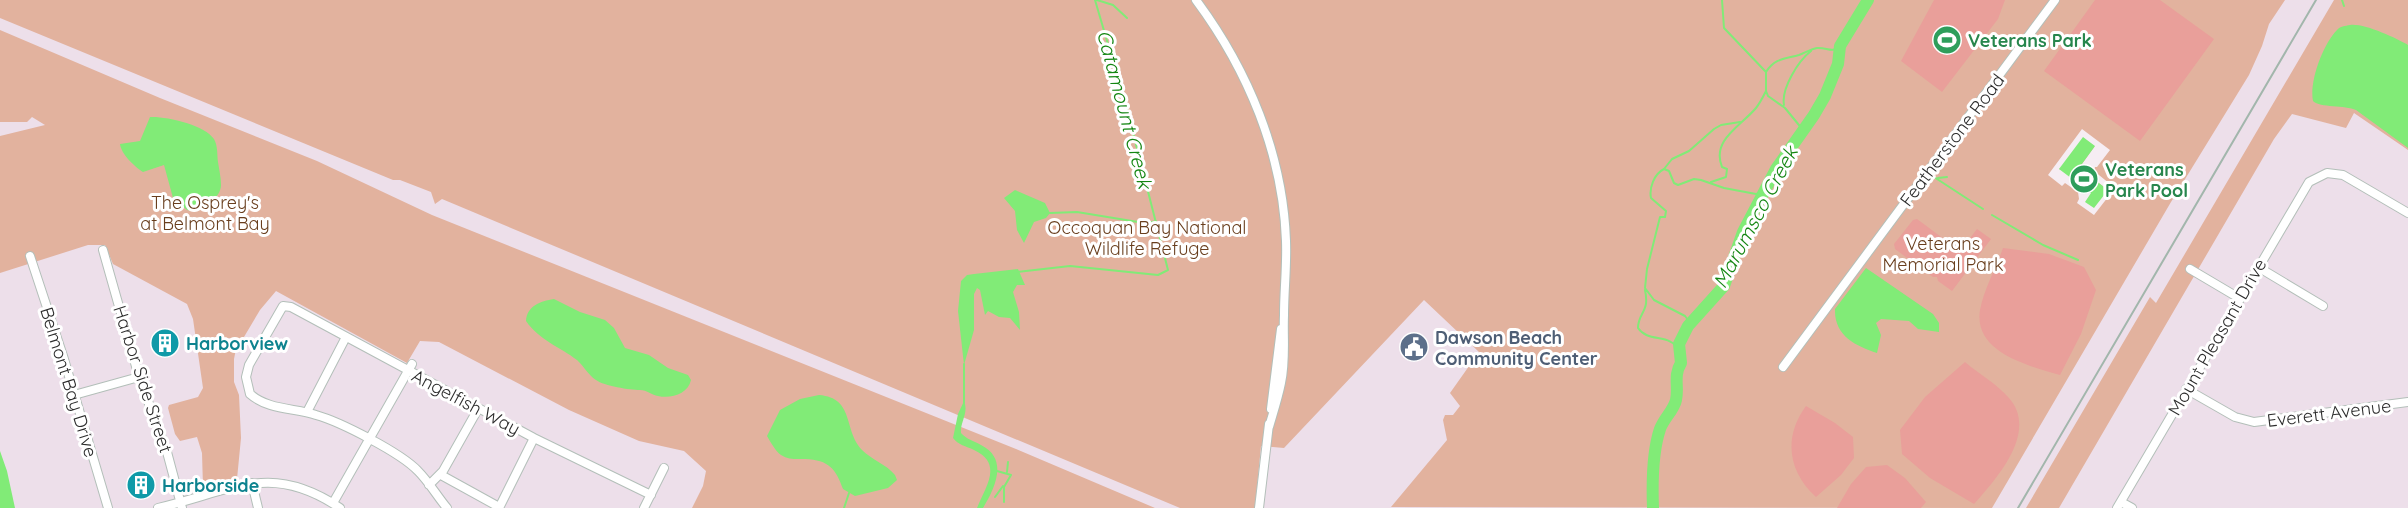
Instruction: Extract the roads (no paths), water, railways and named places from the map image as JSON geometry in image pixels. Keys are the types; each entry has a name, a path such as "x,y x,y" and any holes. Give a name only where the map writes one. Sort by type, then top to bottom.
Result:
{"street":[{"path":"1196,0 1237,62 1258,108 1268,139 1283,209 1286,266 1282,379 1269,427 1259,508"},
{"name":"Featherstone Road","path":"1783,367 2055,0"},
{"name":"Mount Pleasant Drive","path":"2119,505 2307,185 2325,173 2334,173 2346,177 2408,213"},
{"name":"Harbor Side Street","path":"103,250 139,377 167,452 182,506"},
{"name":"Belmont Bay Drive","path":"30,256 108,508"},
{"path":"2258,267 2323,306"},
{"path":"2190,269 2239,298"},
{"name":"Angelfish Way","path":"307,412 266,404 253,397 248,390 246,377 249,365 284,305 410,368 478,409 534,438 651,495"},
{"path":"346,337 307,412 338,423 414,466 447,508"},
{"path":"333,503 410,368"},
{"path":"74,396 139,377"},
{"name":"Everett Avenue","path":"2186,389 2235,417 2254,422 2408,402"},
{"path":"429,485 441,475 478,409"},
{"path":"441,475 499,507 534,438"},
{"path":"644,508 664,468"},
{"path":"158,508 182,506 252,483 269,482 293,484 340,508"},
{"path":"252,483 258,508"},
{"path":"2119,505 2132,508"}],"waterway":[{"name":"Catamount Creek","path":"1017,272 1070,266 1158,275 1168,270 1127,109 1095,0"},
{"path":"1097,0 1113,5 1127,18"},
{"path":"1722,0 1724,28 1766,72 1768,96 1785,108 1803,130"},
{"name":"Marumsco Creek","path":"1653,508 1655,448 1660,429 1676,400 1677,372 1681,363 1679,344 1688,326 1724,286 1743,232 1776,169 1825,96 1838,64 1840,46 1868,0"},
{"path":"2342,0 2344,6"},
{"path":"1766,72 1773,64 1781,60 1815,49 1832,50 1840,46"},
{"path":"1784,105 1788,84 1801,61 1811,51"},
{"path":"1711,182 1726,177 1727,169 1722,167 1720,157 1724,141 1756,108 1766,91"},
{"path":"1664,169 1672,159 1689,151 1714,129 1721,125 1740,122"},
{"path":"1688,326 1685,316 1654,300 1645,288 1647,269 1660,217 1665,217 1666,211 1651,198 1655,178 1664,169 1669,171 1674,183 1678,185 1694,179 1756,194 1764,192"},
{"path":"1934,177 1983,209"},
{"path":"1938,178 1947,177"},
{"path":"1050,213 1077,212 1138,222 1141,225 1156,221"},
{"path":"1992,215 2043,245 2078,260"},
{"path":"1645,290 1646,303 1638,328 1642,333 1670,342 1679,350"},
{"name":"Catamount Creek","path":"964,364 964,403"},
{"path":"1007,472 1008,462"},
{"path":"997,471 1011,475 1004,487 1004,502"},
{"path":"995,497 1003,486"},
{"path":"844,508 849,493"}],"railway":[{"path":"2018,508 2316,0"}],"place":[{"name":"Veterans Park","path":"1947,40"},
{"name":"Veterans Park Pool","path":"2084,179"},
{"name":"Harborview","path":"165,343"},
{"name":"Dawson Beach Community Center","path":"1414,347"},
{"name":"Harborside","path":"141,485"}],"park label":[{"name":"The Osprey's at Belmont Bay","path":"205,212"},
{"name":"Occoquan Bay National Wildlife Refuge","path":"1147,237"},
{"name":"Veterans Memorial Park","path":"1943,253"}]}
